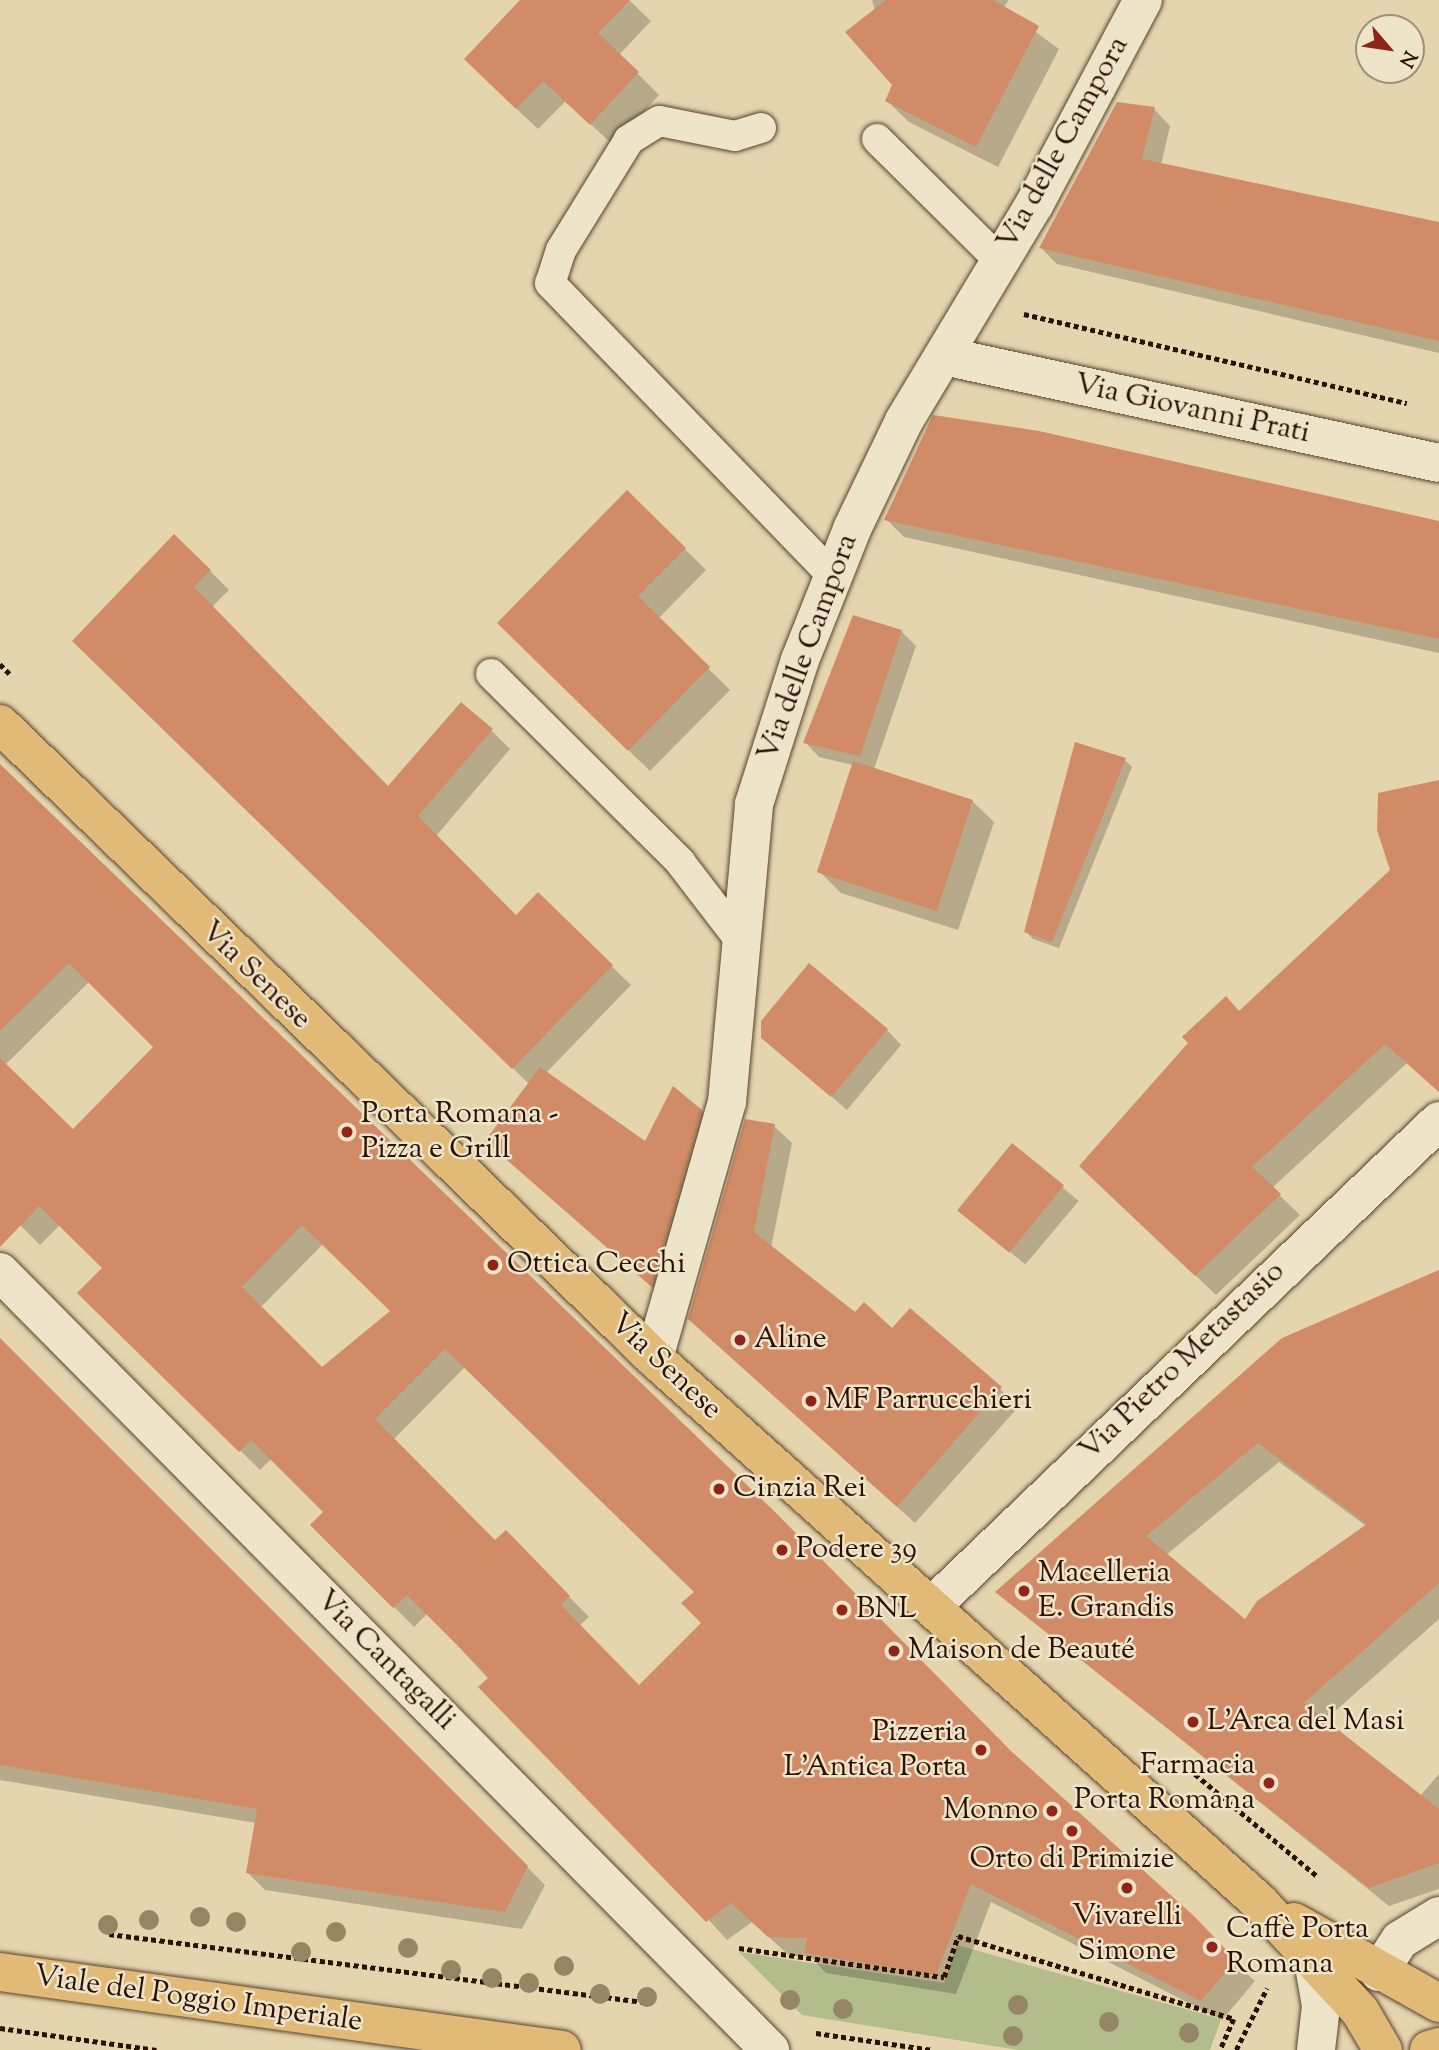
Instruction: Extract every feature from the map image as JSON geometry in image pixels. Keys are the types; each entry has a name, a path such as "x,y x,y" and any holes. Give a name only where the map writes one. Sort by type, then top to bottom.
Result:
{"main road":[{"name":"Via Senese","path":"0,724 654,1358 1259,1902 1360,2011 1382,2050"},
{"name":"Via Senese","path":"1259,1902 1379,1972 1439,2003"},
{"name":"Viale del Poggio Imperiale","path":"0,1972 562,2050"},
{"path":"1430,2050 1439,2047"}],"street":[{"name":"Via delle Campora","path":"654,1358 727,1102 739,939 757,792 834,577 904,421 995,270 1143,0"},
{"name":"Via Giovanni Prati","path":"944,356 1439,463"},
{"name":"Via Pietro Metastasio","path":"931,1607 1439,1121"},
{"name":"Via Cantagalli","path":"0,1272 770,2050"},
{"path":"1379,1972 1400,1940 1439,1916"},
{"path":"1313,1959 1321,2006 1316,2050"}],"lane":[{"path":"761,128 735,136 659,121 629,141 561,250 550,283 834,577"},
{"path":"877,139 995,270"},
{"path":"491,674 680,862 739,939"}],"path":[{"path":"995,270 1012,311 1412,404"},
{"path":"103,1934 640,2001"},
{"path":"730,1947 944,1977 958,1936 1234,2019 1220,2050"},
{"path":"1236,2050 1269,1983"},
{"path":"0,2028 156,2050"},
{"path":"803,2031 933,2050"}],"green space":[{"path":"957,1945 1221,2019 1210,2050 1018,2050 802,2015 739,1952 944,1983"}],"building":[{"path":"520,0 630,0 598,33 639,72 590,125 543,81 516,109 464,59"},
{"path":"886,0 993,0 1039,26 976,147 885,101 892,85 845,32"},
{"path":"1117,102 1155,107 1142,159 1439,222 1439,341 1039,248"},
{"path":"933,415 1039,431 1439,521 1439,639 884,520"},
{"path":"627,490 686,548 638,596 710,667 628,751 497,623"},
{"path":"174,534 211,570 194,587 388,786 461,702 493,729 418,816 516,915 538,892 613,965 512,1069 72,641"},
{"path":"853,615 902,630 860,756 803,743"},
{"path":"1075,742 1126,758 1052,942 1024,932"},
{"path":"853,761 973,800 937,911 817,872"},
{"path":"0,764 775,1512 1011,1751 1195,1917 1236,1960 1201,2001 971,1884 936,1975 804,1953 807,1938 768,1937 731,1903 706,1922 478,1687 489,1677 407,1595 393,1608 310,1525 323,1512 251,1440 239,1452 77,1293 102,1268 39,1206 0,1247 0,1058 73,1129 153,1047 69,963 0,1031","holes":["302,1225 390,1311 322,1367 242,1287","445,1349 694,1592 681,1603 701,1623 639,1685 561,1605 570,1596 506,1530 495,1540 375,1419"]},
{"path":"1439,780 1439,1092 1385,1044 1252,1167 1281,1194 1195,1276 1079,1166 1188,1043 1182,1037 1226,996 1239,1011 1390,870 1377,830 1378,793"},
{"path":"809,963 888,1029 831,1097 761,1038 761,1021"},
{"path":"540,1067 645,1141 673,1086 702,1110 652,1287 485,1141"},
{"path":"745,1119 775,1124 754,1232 855,1312 864,1302 892,1328 910,1308 1002,1387 897,1507 688,1319"},
{"path":"1012,1143 1064,1185 1009,1253 957,1211"},
{"path":"1439,1270 1439,1583 1304,1703 1439,1809 1439,1863 1369,1888 995,1592 1282,1338","holes":["1258,1443 1367,1524 1257,1601 1245,1619 1146,1536"]},
{"path":"0,1338 528,1866 505,1912 246,1873 257,1809 0,1765"}],"place":[{"name":"Porta Romana - Pizza e Grill","path":"347,1132"},
{"name":"Ottica Cecchi","path":"493,1265"},
{"name":"Aline","path":"740,1340"},
{"name":"MF Parrucchieri","path":"811,1401"},
{"name":"Cinzia Rei","path":"719,1489"},
{"name":"Podere 39","path":"782,1550"},
{"name":"Macelleria E. Grandis","path":"1024,1591"},
{"name":"BNL","path":"842,1610"},
{"name":"Maison de Beauté","path":"894,1651"},
{"name":"L'Arca del Masi","path":"1193,1722"},
{"name":"Pizzeria L'Antica Porta","path":"981,1750"},
{"name":"Farmacia Porta Romana","path":"1269,1783"},
{"name":"Monno","path":"1052,1811"},
{"name":"Orto di Primizie","path":"1072,1831"},
{"name":"Vivarelli Simone","path":"1127,1888"},
{"name":"Caffè Porta Romana","path":"1212,1947"}]}
